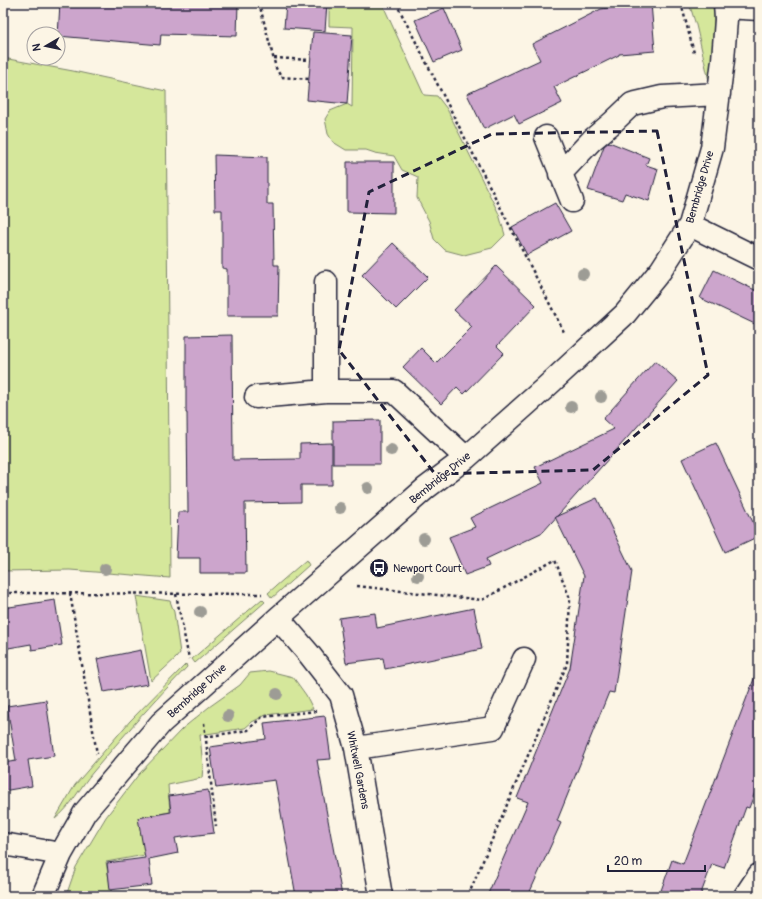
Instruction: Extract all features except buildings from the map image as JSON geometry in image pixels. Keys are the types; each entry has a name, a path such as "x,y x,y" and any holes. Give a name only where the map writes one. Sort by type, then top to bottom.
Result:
{"street":[{"name":"Bembridge Drive","path":"43,896 61,854 85,812 161,723 426,488 466,458 545,388 625,314 661,270 690,225 712,148 718,94 724,60 726,5"},
{"path":"726,5 759,9"},
{"path":"560,174 592,140 632,104 662,97 718,94"},
{"path":"546,137 572,201"},
{"path":"690,225 759,259"},
{"path":"326,282 326,391"},
{"path":"256,397 326,391 394,391 466,458"},
{"name":"Whitwell Gardens","path":"280,616 341,695 356,748 381,896"},
{"path":"356,748 493,728 524,659"},
{"path":"3,844 61,854"},
{"path":"745,896 759,875"}],"path":[{"path":"259,3 276,68 281,77 309,79"},
{"path":"396,3 576,358"},
{"path":"274,58 310,60"},
{"path":"3,593 264,594 280,616"},
{"path":"70,593 104,790"},
{"path":"176,594 192,676 201,688 205,737 216,826"},
{"path":"205,737 248,730 262,717 345,709"}],"highlighted area":[{"path":"657,131 708,375 593,470 435,474 339,350 369,192 492,134"}],"green space":[{"path":"329,3 382,3 424,95 437,96 447,109 499,214 505,235 492,248 464,255 445,250 434,239 429,221 417,198 418,177 402,170 394,156 366,150 346,150 333,142 328,134 325,119 330,111 347,104 352,107 353,27 329,26"},
{"path":"689,3 714,3 714,34 710,85 696,25"},
{"path":"3,58 26,62 26,66 46,66 166,91 170,578 70,570 3,571"},
{"path":"306,560 309,565 272,598 268,593"},
{"path":"136,596 170,601 174,612 180,653 151,681"},
{"path":"262,599 265,602 195,663 192,659"},
{"path":"186,664 187,667 116,745 88,778 66,809 55,819 75,785 130,721"},
{"path":"269,671 293,677 306,695 313,709 266,715 252,722 245,728 200,735 203,767 202,778 168,785 170,812 142,817 145,855 106,862 112,896 66,896 76,867 106,817 139,774 182,729 209,707 240,685 250,673"}],"place":[{"name":"Newport Court","path":"379,568"}]}
